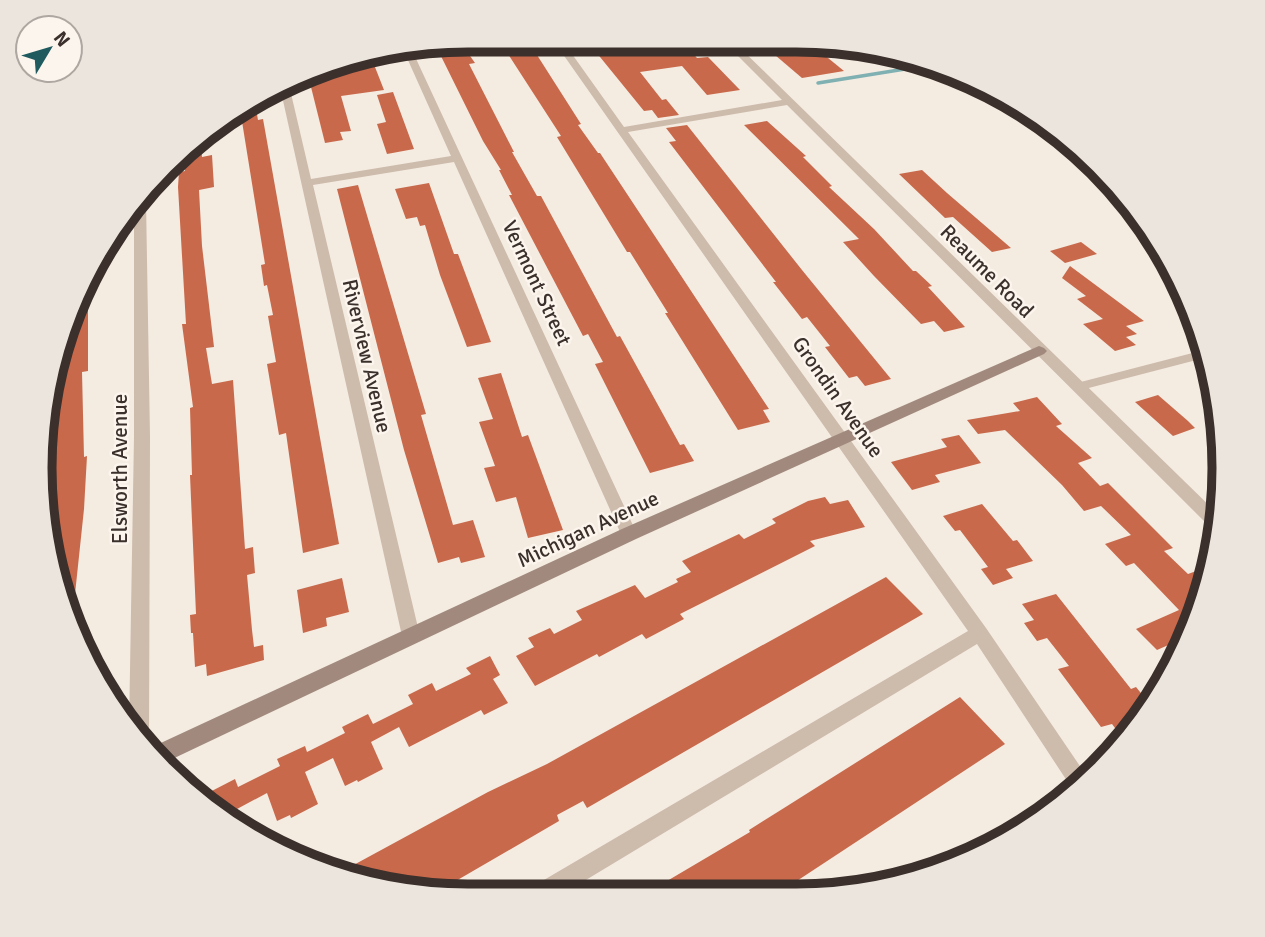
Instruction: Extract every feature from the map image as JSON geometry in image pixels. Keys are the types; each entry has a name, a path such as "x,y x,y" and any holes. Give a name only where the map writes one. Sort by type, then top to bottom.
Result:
{"street":[{"name":"Grondin Avenue","path":"566,52 980,634 1075,777"},
{"name":"Reaume Road","path":"739,52 1210,517"},
{"name":"Vermont Street","path":"411,56 629,534"},
{"name":"Riverview Avenue","path":"286,94 411,636"},
{"path":"622,130 790,102"},
{"path":"306,183 457,158"},
{"name":"Elsworth Avenue","path":"139,723 142,437 140,213"},
{"name":"Michigan Avenue","path":"164,752 629,534 1039,351"},
{"path":"559,884 980,634"}],"lane":[{"path":"1077,387 1196,356"}],"building":[{"path":"467,52 475,63 469,64 512,152 537,196 541,196 617,337 620,336 680,445 684,444 694,461 650,473 595,364 603,362 588,334 583,336 509,195 512,195 501,170 483,141 440,53"},
{"path":"507,52 535,52 581,124 578,125 600,153 769,409 763,410 770,422 738,430 557,137 561,136"},
{"path":"596,52 692,52 697,58 708,57 740,90 707,95 682,66 640,72 662,100 666,99 679,115 658,118 652,110 644,111"},
{"path":"822,53 844,71 802,78 775,55"},
{"path":"374,64 384,90 341,96 351,131 340,132 343,140 325,143 310,84"},
{"path":"393,92 414,149 387,154 377,124 386,122 377,95"},
{"path":"256,110 258,120 263,119 339,544 303,553 286,433 279,435 267,364 276,362 268,316 273,315 261,265 265,264 242,120"},
{"path":"767,121 806,156 803,157 832,186 829,187 874,229 913,271 932,286 928,287 965,327 944,332 934,321 921,324 874,276 843,242 859,239 744,125"},
{"path":"687,125 891,379 865,386 857,376 849,378 825,347 830,346 807,317 802,319 669,142 676,141 666,128"},
{"path":"201,150 202,157 212,155 214,187 199,190 202,246 214,347 206,348 212,384 233,380 245,549 253,547 255,573 247,575 252,630 254,647 263,645 264,660 207,676 206,664 195,667 190,615 196,614 190,475 190,408 193,407 182,324 186,324 178,187 179,172 185,171 184,165"},
{"path":"922,170 1011,248 992,252 953,217 945,218 899,174"},
{"path":"429,183 454,254 458,254 491,342 467,347 425,225 420,226 417,217 406,219 395,189"},
{"path":"358,185 426,414 421,415 453,525 473,520 485,557 461,563 459,557 438,563 404,450 337,189"},
{"path":"1081,242 1097,254 1065,263 1050,251"},
{"path":"1070,266 1144,321 1126,326 1137,334 1126,337 1136,345 1115,351 1083,324 1103,319 1077,299 1086,296 1062,278"},
{"path":"88,300 88,371 82,372 84,457 87,456 75,594 73,594 60,550 56,523 53,441 60,387"},
{"path":"501,373 522,437 528,435 563,530 528,538 516,497 496,502 484,468 495,466 479,422 493,419 478,378"},
{"path":"1158,395 1195,428 1173,436 1135,402"},
{"path":"1037,397 1062,424 1056,426 1092,458 1078,463 1100,486 1108,483 1173,548 1164,551 1188,574 1200,570 1174,642 1157,650 1136,629 1179,610 1134,563 1126,566 1105,544 1131,535 1101,506 1084,511 1062,485 1005,430 978,434 967,420 1020,411 1013,403"},
{"path":"959,435 981,463 935,475 940,482 912,490 891,462 947,447 941,439"},
{"path":"825,497 830,504 848,500 865,527 810,541 815,546 680,614 684,619 646,639 642,634 599,657 597,654 535,686 516,656 534,647 528,638 550,628 554,634 582,620 576,611 635,585 645,598 678,582 676,579 691,572 682,561 739,534 744,539 776,523 772,519 808,501"},
{"path":"982,504 1033,561 1006,569 1013,578 993,585 981,569 988,567 960,530 955,531 943,516"},
{"path":"886,577 923,614 587,808 583,801 557,815 559,821 451,884 387,877 350,867 488,792 547,764"},
{"path":"342,578 349,612 326,618 327,626 303,633 297,590"},
{"path":"1056,594 1131,689 1136,687 1144,697 1118,732 1112,724 1101,727 1058,669 1069,666 1047,638 1037,641 1024,623 1034,620 1022,604"},
{"path":"490,656 500,675 493,679 508,703 484,715 481,710 409,747 399,727 371,742 383,769 358,782 357,780 345,786 333,758 305,772 318,804 291,818 290,815 277,821 267,793 237,809 239,815 208,793 235,779 238,787 280,766 277,759 305,746 307,752 345,733 342,727 368,714 373,724 413,704 408,695 432,683 436,691 471,674 466,668"},
{"path":"960,697 1005,744 792,884 662,884 750,832 749,830"}],"waterway":[{"path":"818,83 909,68"}]}
